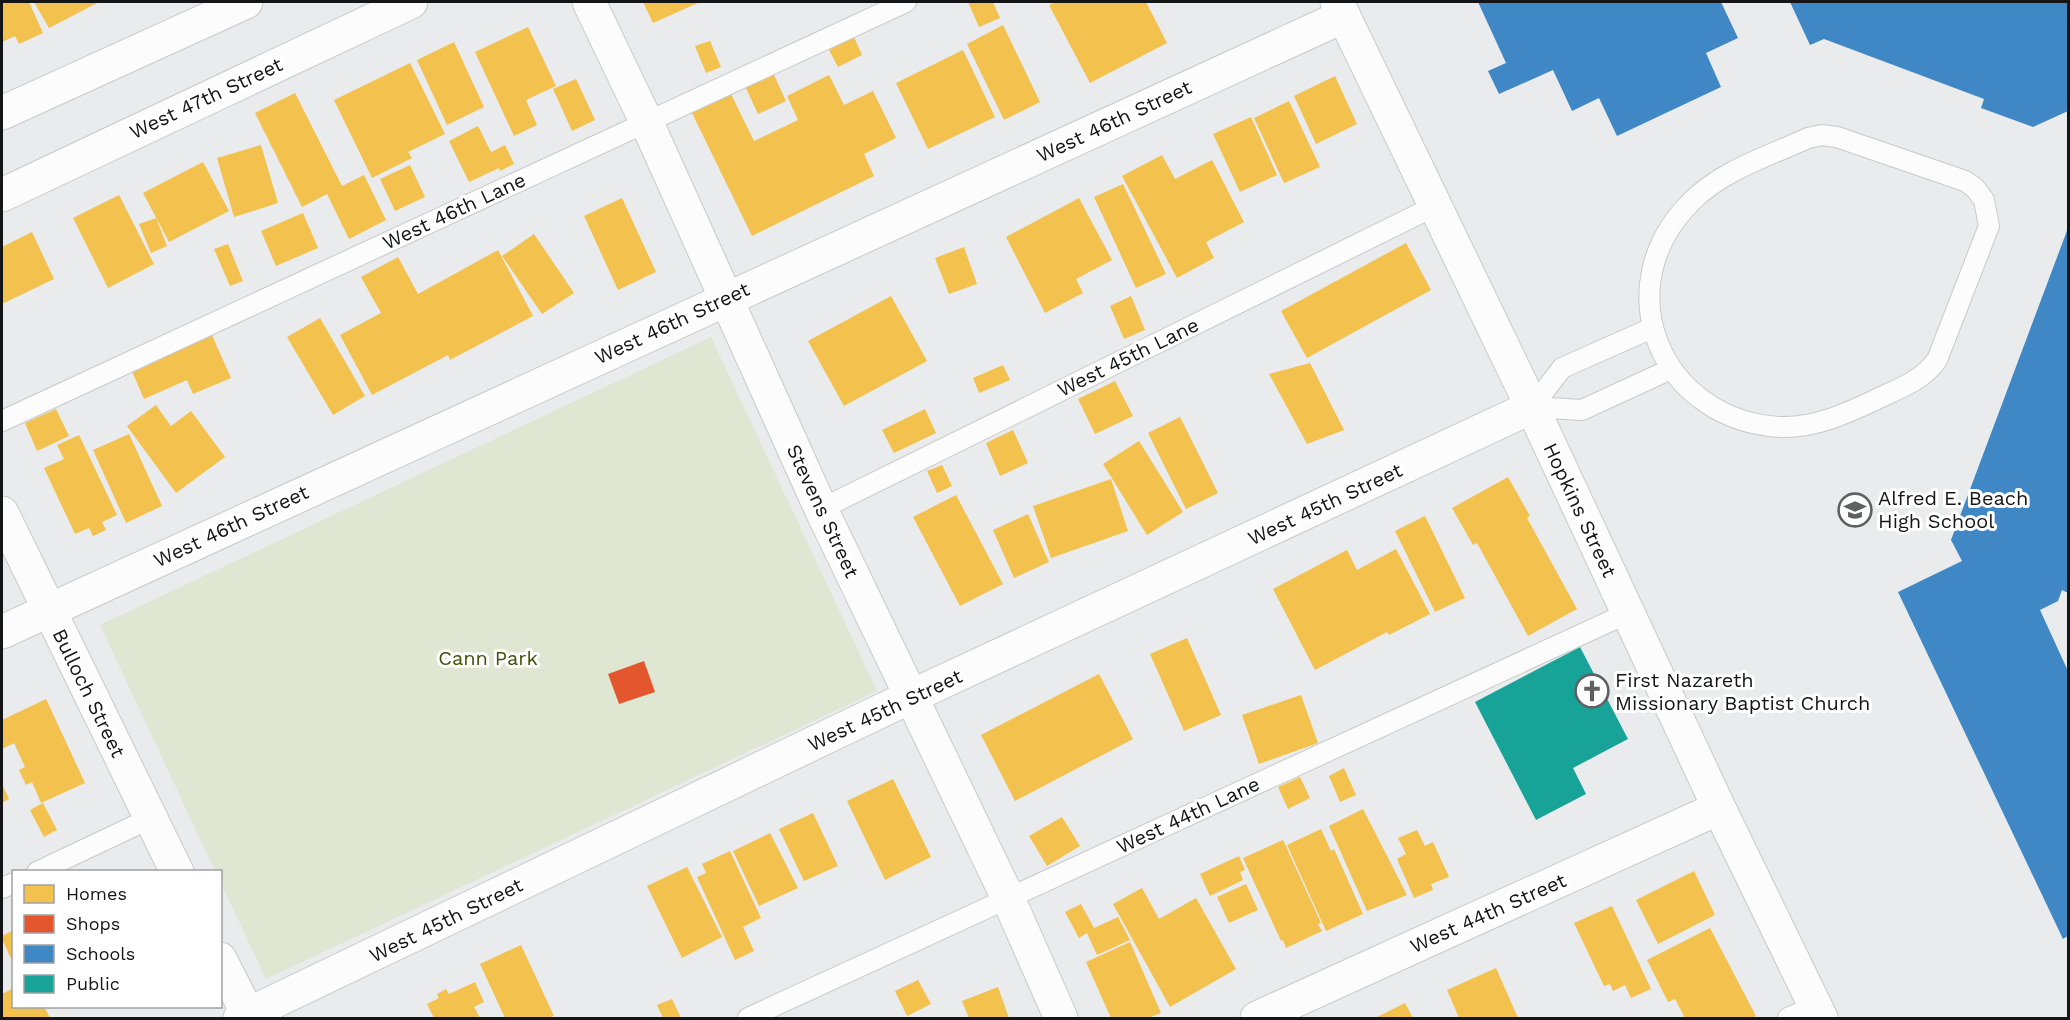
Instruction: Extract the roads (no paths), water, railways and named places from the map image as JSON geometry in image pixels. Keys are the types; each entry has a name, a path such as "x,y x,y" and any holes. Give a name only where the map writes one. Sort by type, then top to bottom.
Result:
{"street":[{"path":"2,113 246,2"},
{"name":"West 47th Street","path":"2,195 411,2"},
{"name":"Stevens Street","path":"589,2 646,122 821,509 1008,898 1061,1018"},
{"name":"Hopkins Street","path":"1340,9 1532,407 1719,808 1808,1014"},
{"name":"West 46th Street","path":"2,632 725,299 1340,9"},
{"name":"West 45th Street","path":"246,1017 912,696 1532,407"},
{"name":"Bulloch Street","path":"2,513 176,870"},
{"name":"West 44th Street","path":"1257,1018 1719,808"},
{"path":"222,963 246,1017"}],"lane":[{"name":"West 46th Lane","path":"2,421 906,2"},
{"path":"1822,135 1837,137 1951,175 1975,188 1984,200 1989,225 1937,360 1918,379 1838,416 1805,425 1785,427 1764,425 1722,412 1704,402 1687,388 1671,369 1652,328 1649,297 1655,262 1663,243 1682,212 1693,200 1724,177 1808,138 1822,135"},
{"name":"West 45th Lane","path":"821,509 1435,206"},
{"path":"1532,407 1562,368 1652,328"},
{"path":"1532,407 1582,410 1671,369"},
{"name":"West 44th Lane","path":"748,1018 1628,613"},
{"path":"42,870 151,818"}],"place":[{"name":"Alfred E. Beach High School","path":"1855,510"},
{"name":"First Nazareth Missionary Baptist Church","path":"1592,691"}],"park label":[{"name":"Cann Park","path":"488,658"}]}
